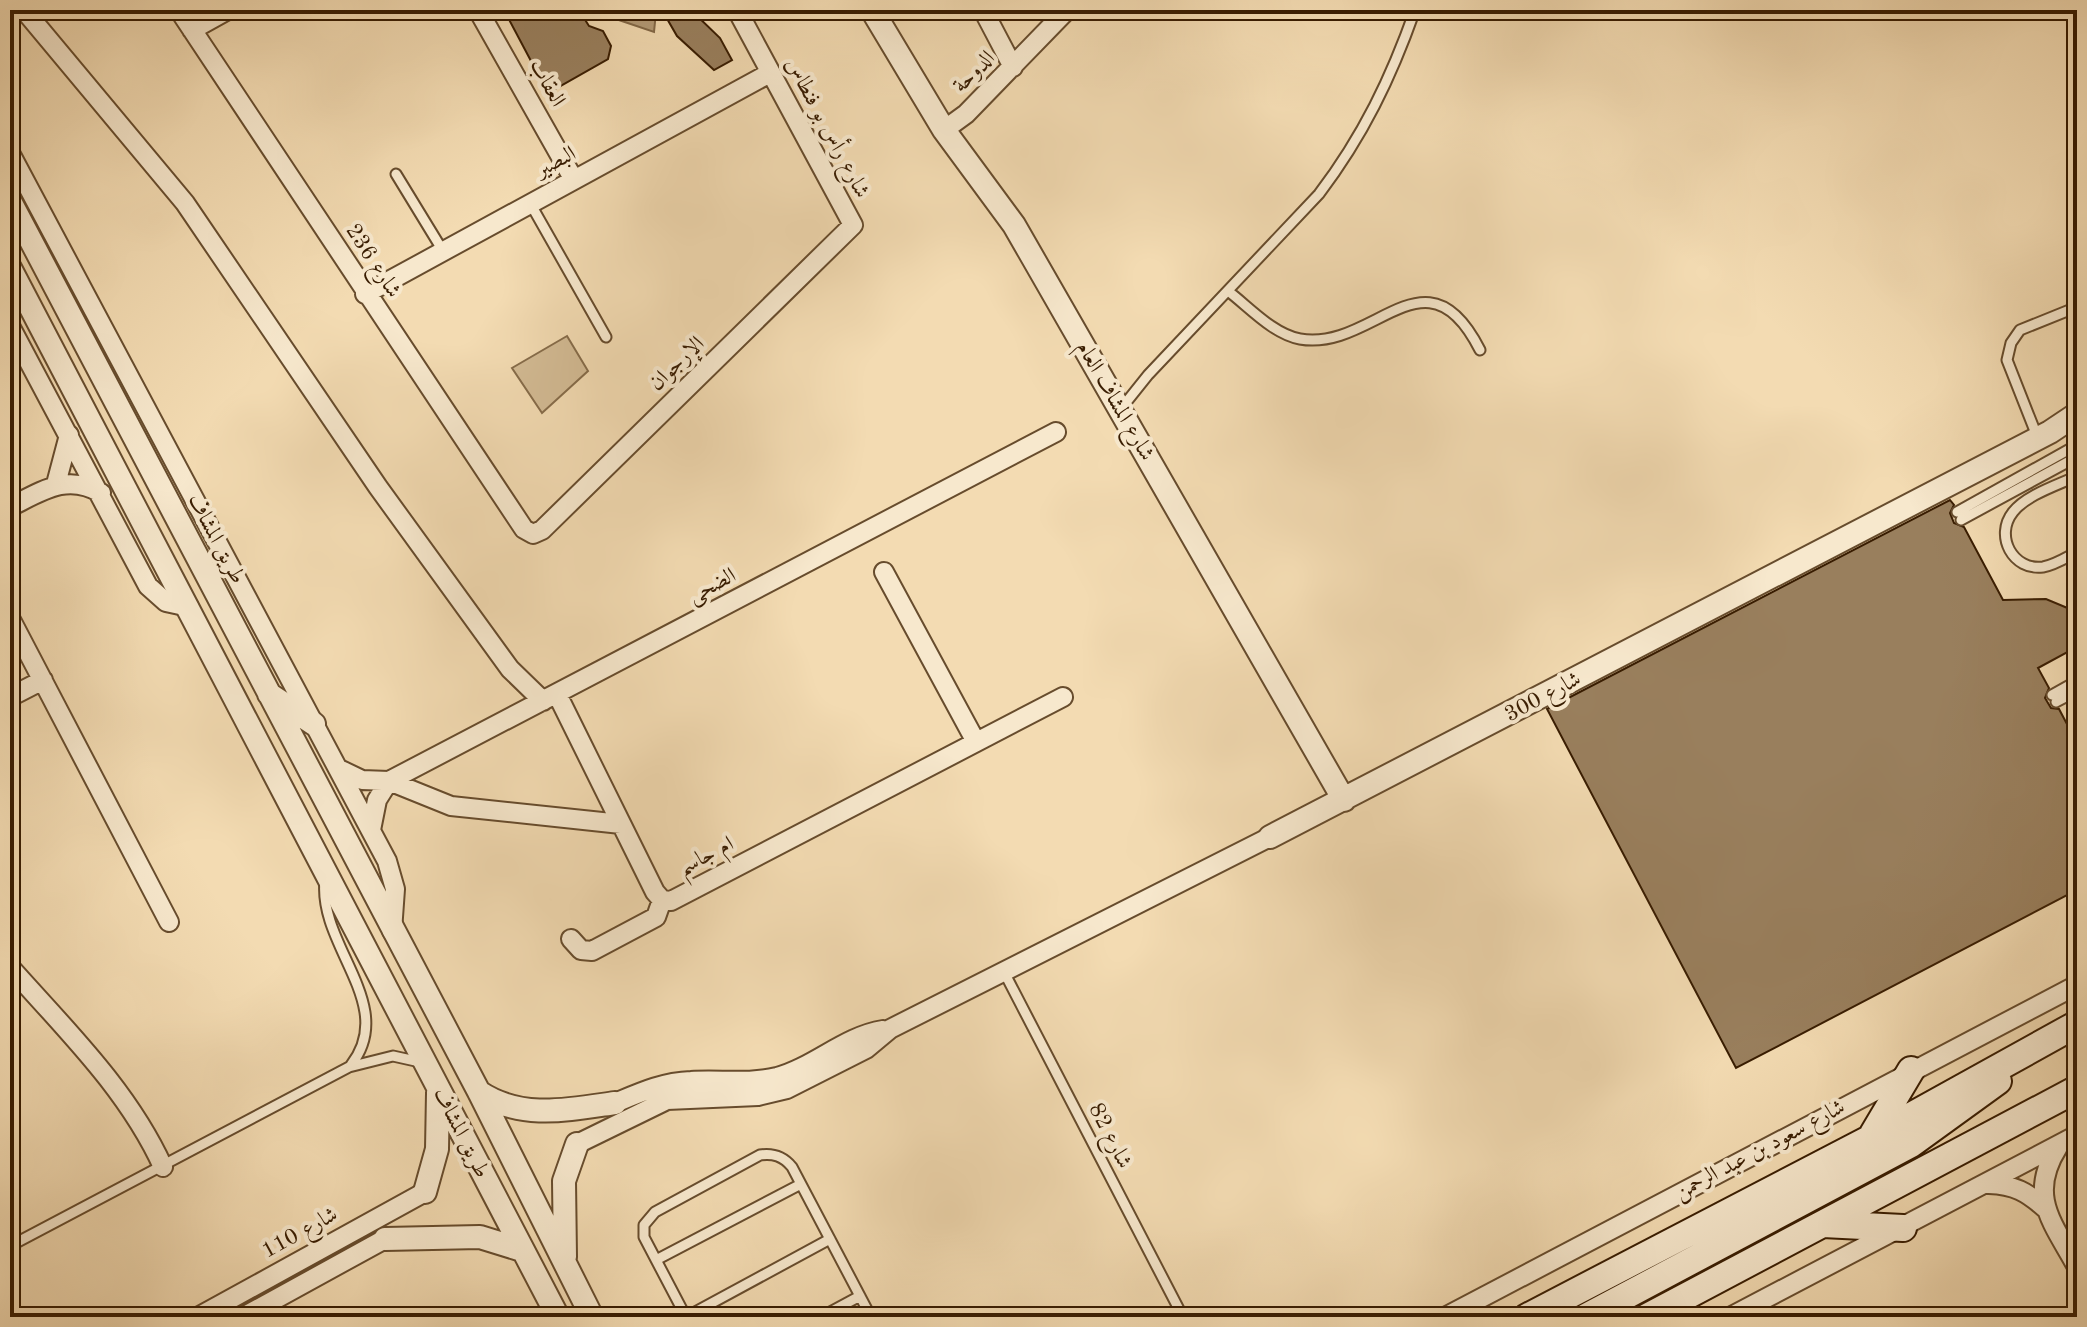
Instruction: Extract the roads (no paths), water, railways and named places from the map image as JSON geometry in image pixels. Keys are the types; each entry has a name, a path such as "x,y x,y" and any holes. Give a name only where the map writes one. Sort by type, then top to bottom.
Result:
{"main road":[{"name":"شارع سعود بن عبد الرحمن","path":"1527,1317 1561,1311 2077,1024"},
{"path":"1586,1317 1911,1144 1975,1100 2039,1044"},
{"path":"1871,1138 1911,1070"},
{"path":"1647,1317 2077,1089"},
{"path":"1823,1224 1903,1228"}],"street":[{"name":"ام جاسم","path":"24,10 185,203 387,499 510,669 550,698 662,900 671,901 1063,697"},
{"name":"شارع 236","path":"179,10 365,294 524,529 533,534"},
{"path":"192,30 228,10"},
{"name":"العقاب","path":"478,10 574,180"},
{"name":"شارع رأس بو فنطاس","path":"737,10 853,225"},
{"name":"شارع المشاف العام","path":"872,10 944,130 1014,225 1344,800"},
{"path":"983,10 1013,67"},
{"name":"الدوحة","path":"944,130 966,114 1067,10"},
{"name":"البصير","path":"365,294 770,73"},
{"name":"طريق المشاف","path":"10,153 387,861 395,889 392,931"},
{"name":"طريق المشاف","path":"10,201 479,1092 592,1317"},
{"name":"الإرجوان","path":"533,534 542,530 853,225"},
{"name":"طريق المشاف","path":"10,268 558,1317"},
{"path":"10,326 148,586 166,602 189,607"},
{"name":"شارع 300","path":"890,1029 1344,800 2038,438 2077,414"},
{"name":"الضحى","path":"389,781 1056,432"},
{"path":"56,484 69,435"},
{"path":"10,507 56,484 75,483 101,493"},
{"path":"884,572 976,742"},
{"path":"10,618 169,922"},
{"path":"10,697 43,680"},
{"path":"266,692 314,724"},
{"path":"339,769 362,780 389,781 451,806 621,824"},
{"path":"371,831 377,800 389,781"},
{"path":"571,939 581,950 592,951 656,917 662,900"},
{"path":"10,967 121,1095 151,1140 163,1167"},
{"name":"شارع سعود بن عبد الرحمن","path":"1445,1317 2077,985"},
{"path":"479,1092 504,1106 532,1112 615,1103 652,1087 671,1083 753,1081 781,1076 867,1034 890,1029"},
{"path":"566,1270 563,1198 569,1161 577,1144 667,1100 758,1096 787,1089 866,1049 890,1029"},
{"path":"425,1192 437,1149 437,1083"},
{"path":"1730,1317 2077,1135"},
{"path":"2059,1145 2046,1166 2041,1185 2046,1209 2077,1267"},
{"path":"1986,1184 2010,1184 2028,1193 2046,1209"},
{"name":"شارع 110","path":"198,1317 425,1192"},
{"path":"243,1317 385,1239 480,1237 522,1250"}],"lane":[{"path":"1120,410 1148,375 1319,194 1343,162 1384,94 1415,10"},
{"path":"396,174 443,251"},
{"path":"530,203 606,337"},
{"path":"1228,291 1280,332 1298,339 1335,337 1404,306 1422,302 1439,304 1455,312 1467,325 1480,350"},
{"path":"2038,438 2007,360 2011,343 2020,330 2077,307"},
{"path":"2077,445 1959,516 2077,457"},
{"path":"2077,476 2014,510 2007,523 2005,537 2018,561 2031,567 2045,567 2077,552"},
{"path":"2077,681 2054,698 2077,691"},
{"path":"326,874 325,905 331,928 368,1015 363,1046 349,1067"},
{"name":"شارع 82","path":"1004,972 1183,1317"},
{"path":"10,1246 349,1067 393,1056 424,1063"},
{"path":"830,1239 686,1317 644,1237 644,1225 650,1215 760,1155 783,1158 801,1184 830,1239 871,1317"},
{"path":"656,1260 801,1184"},
{"path":"821,1317 860,1296"}]}
